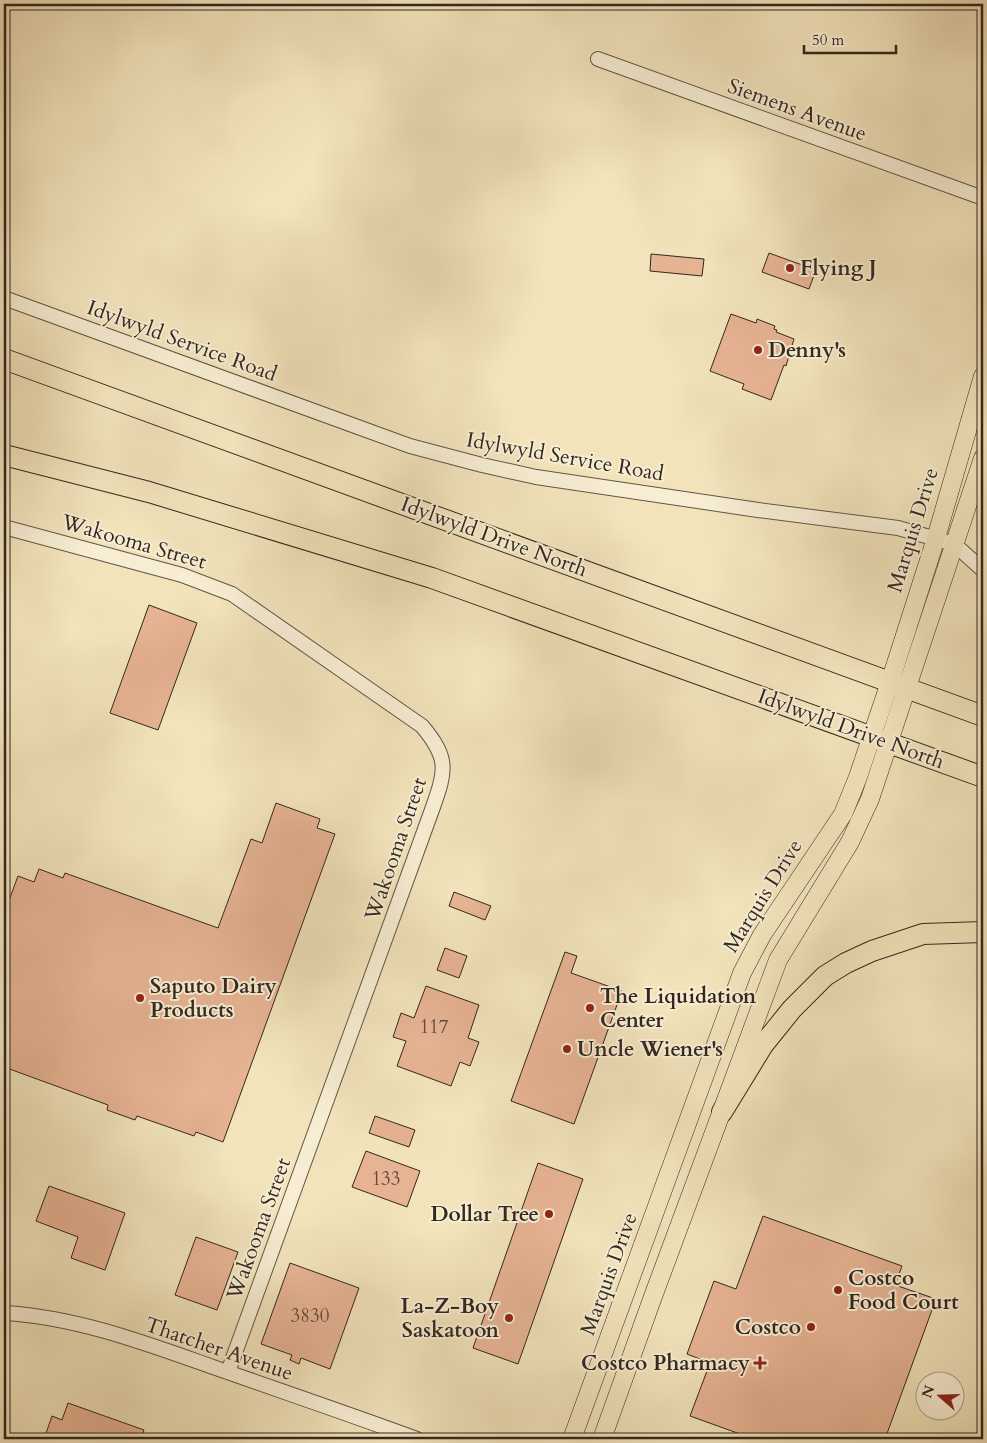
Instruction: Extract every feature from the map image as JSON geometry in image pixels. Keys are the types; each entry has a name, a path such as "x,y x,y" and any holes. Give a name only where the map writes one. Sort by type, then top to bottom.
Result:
{"highway":[{"name":"Idylwyld Drive North","path":"4,359 983,716"},
{"name":"Idylwyld Drive North","path":"4,455 150,492 432,578 983,777"},
{"path":"722,1112 763,1045 792,1009 825,976 846,963 872,951 923,934 983,932"}],"main road":[{"name":"Marquis Drive","path":"899,685 936,538 983,376"},
{"name":"Marquis Drive","path":"572,1439 742,973 762,935 843,814 880,739 954,544 983,458"},
{"name":"Marquis Drive","path":"602,1439 778,960 850,842 870,799 880,739"},
{"path":"562,1439 582,1412"},
{"path":"608,1439 612,1413"}],"street":[{"name":"Siemens Avenue","path":"598,59 983,198"},
{"name":"Idylwyld Service Road","path":"4,298 410,446 536,477 758,510 898,528 954,544 983,570"},
{"name":"Wakooma Street","path":"4,527 182,575 232,594 422,726 440,751 444,769 438,794 228,1372"},
{"name":"Thatcher Avenue","path":"4,1313 42,1317 109,1332 417,1439"}],"building":[{"path":"769,253 816,270 809,289 762,272"},
{"path":"651,254 704,259 702,276 650,271"},
{"path":"731,314 756,323 757,319 775,326 776,332 794,339 786,366 784,365 771,400 742,389 744,384 710,371"},
{"path":"149,605 197,623 158,730 110,713"},
{"name":"Saputo Dairy Products","path":"276,803 320,819 317,828 335,834 223,1142 196,1132 194,1136 137,1116 135,1120 107,1110 108,1105 4,1067 4,914 18,876 34,882 39,869 63,878 65,873 218,928 251,839 262,843"},
{"path":"454,892 491,906 485,920 449,906"},
{"path":"445,948 467,956 459,978 437,970"},
{"path":"565,952 577,956 571,973 622,991 574,1124 511,1101"},
{"path":"426,986 479,1005 468,1038 479,1042 470,1066 460,1062 451,1086 397,1066 406,1041 393,1037 401,1013 414,1018"},
{"path":"375,1116 415,1130 409,1147 369,1133"},
{"path":"366,1151 420,1171 407,1207 352,1187"},
{"path":"538,1163 583,1179 518,1364 473,1348"},
{"path":"49,1186 125,1213 105,1270 71,1258 78,1237 36,1221"},
{"name":"Costco","path":"763,1216 902,1266 895,1285 936,1299 885,1439 754,1439 690,1416 710,1363 687,1354 714,1281 736,1289"},
{"path":"196,1237 238,1252 217,1310 175,1295"},
{"path":"290,1263 359,1288 330,1369 301,1358 299,1364 290,1360 292,1355 261,1344"},
{"path":"68,1403 144,1430 141,1439 44,1439 52,1416 62,1420"}],"place":[{"name":"Flying J","path":"790,268"},
{"name":"Denny's","path":"758,350"},
{"name":"Saputo Dairy Products","path":"140,998"},
{"name":"The Liquidation Center","path":"590,1008"},
{"name":"Uncle Wiener's","path":"567,1049"},
{"name":"Dollar Tree","path":"549,1214"},
{"name":"Costco Food Court","path":"838,1290"},
{"name":"La-Z-Boy Saskatoon","path":"509,1318"},
{"name":"Costco","path":"811,1327"},
{"name":"Costco Pharmacy","path":"760,1363"}]}
